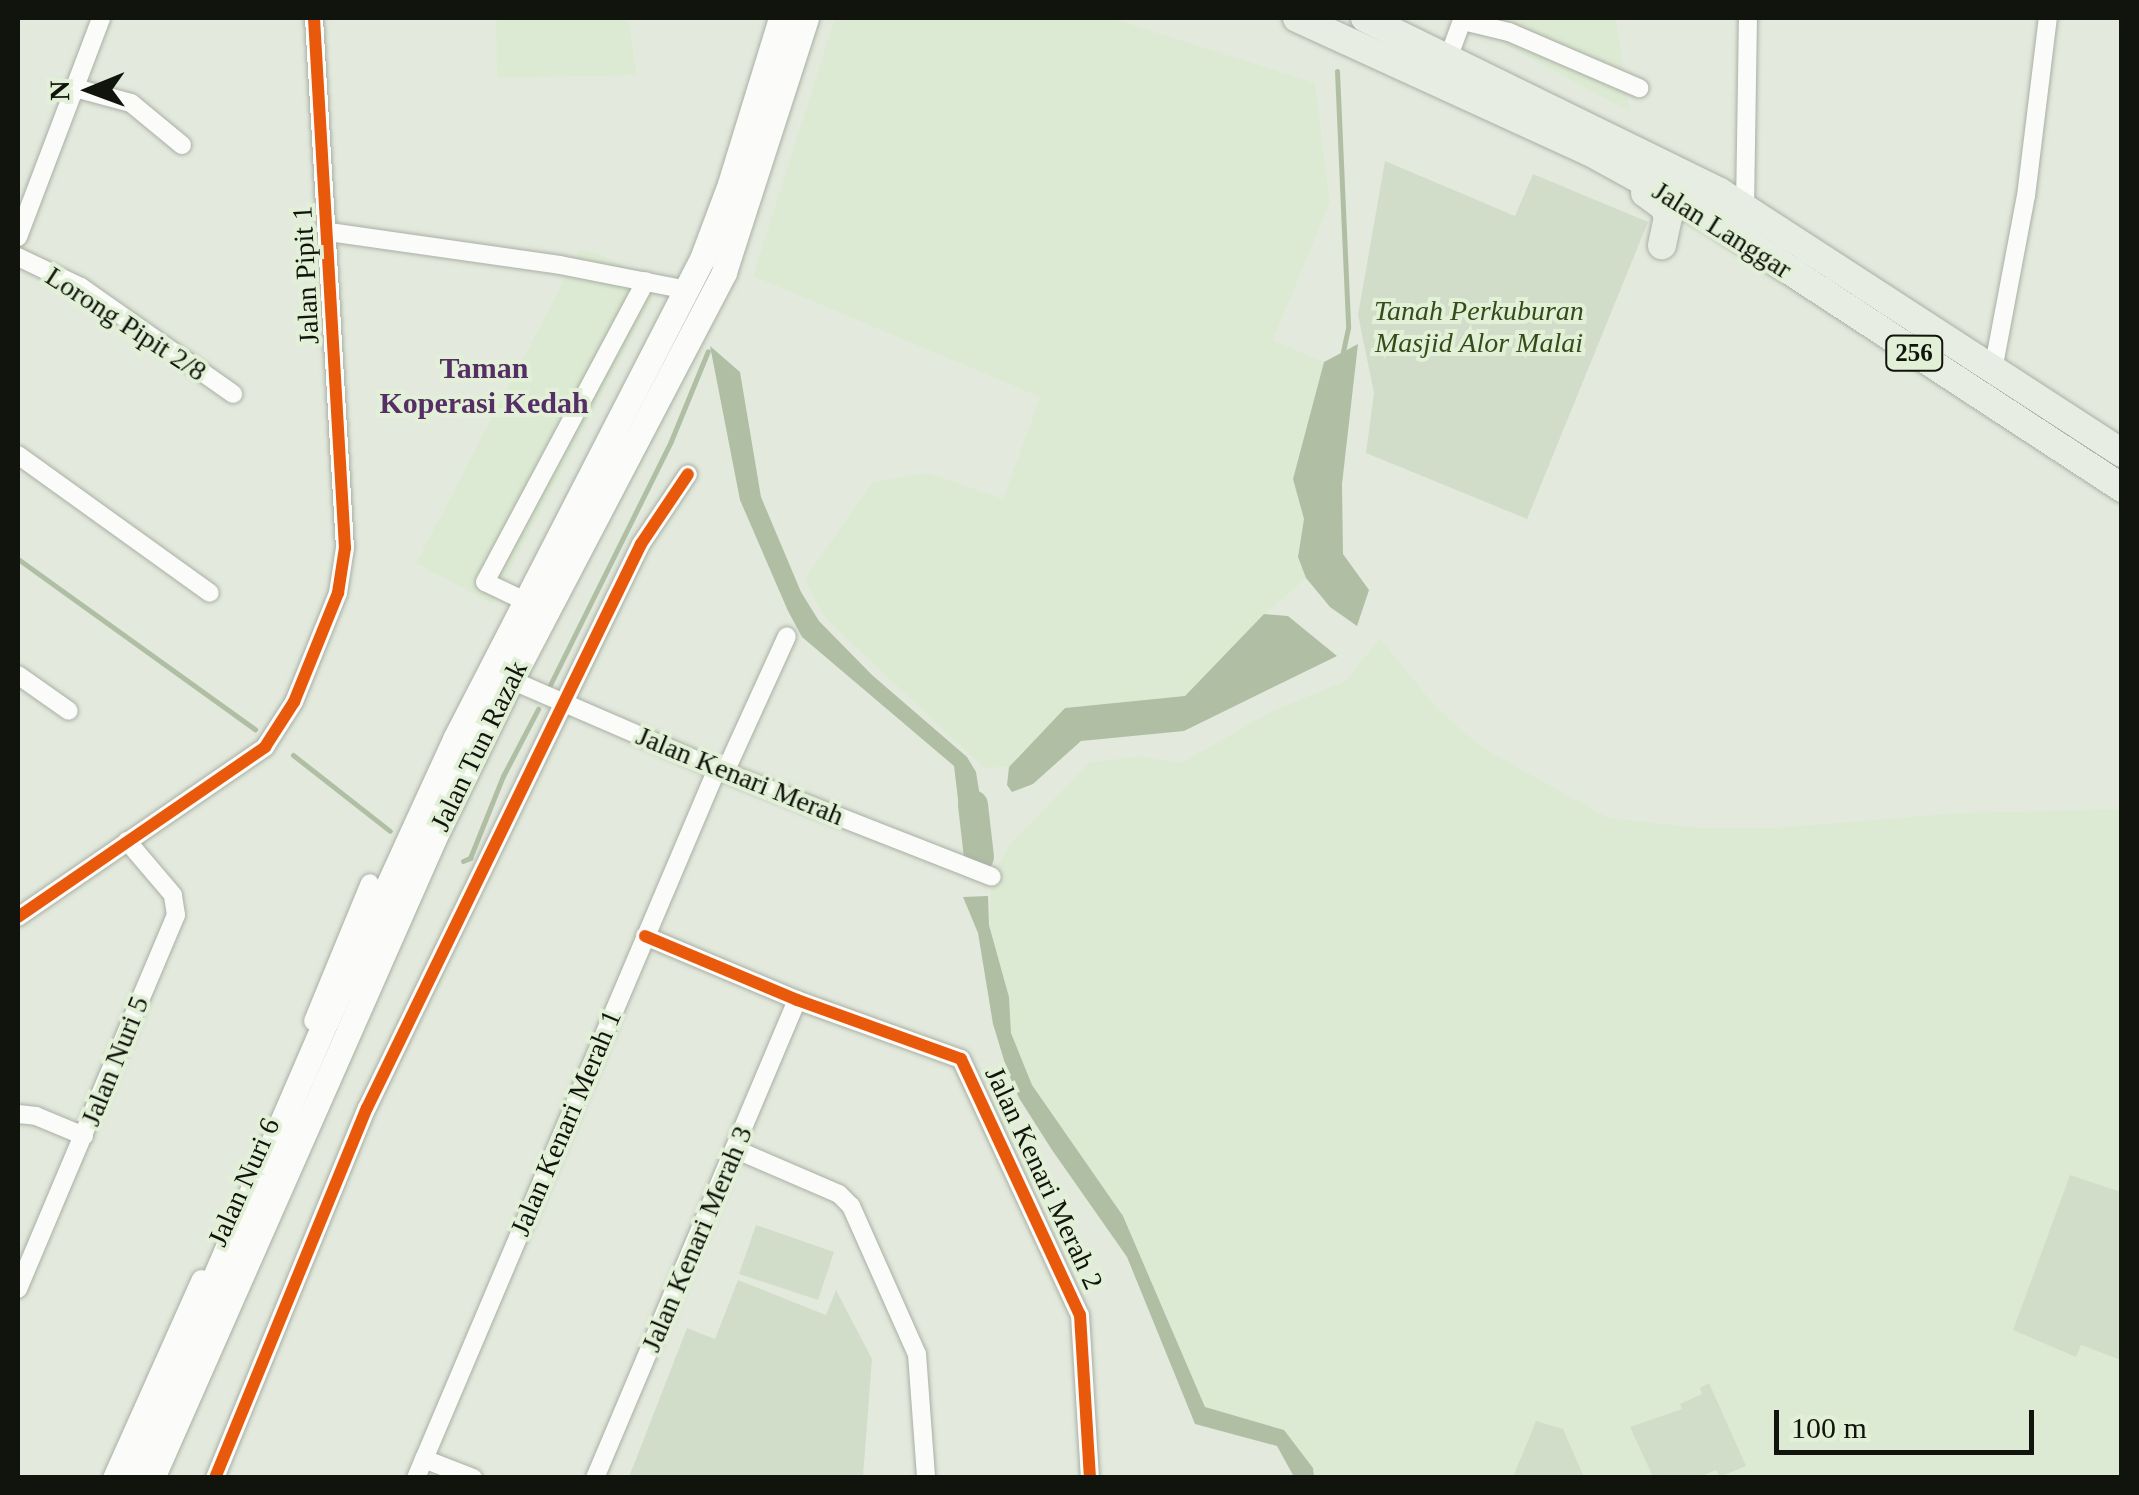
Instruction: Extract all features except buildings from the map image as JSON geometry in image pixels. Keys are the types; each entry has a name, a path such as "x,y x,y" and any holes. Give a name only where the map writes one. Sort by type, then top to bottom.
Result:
{"main road":[{"name":"Jalan Tun Razak","path":"152,1478 500,676 526,601 688,290 730,184 781,18"},
{"name":"Jalan Tun Razak","path":"128,1478 368,909 724,272 754,192 806,18"},
{"name":"Jalan Langgar","path":"1297,18 1590,152 1708,216 2122,488"},
{"name":"Jalan Langgar","path":"1364,18 1449,56 1745,207 1994,370 2120,442"},
{"path":"1590,152 1664,207 1668,228 1662,244"}],"street":[{"path":"18,237 101,18"},
{"name":"Jalan Pipit 1","path":"18,917 264,747 277,732 338,593 344,572 344,530 314,18"},
{"path":"1745,207 1748,18"},
{"path":"1994,370 2026,196 2048,18"},
{"path":"1449,56 1463,19 1508,24 1639,88"},
{"path":"75,88 131,104 182,145"},
{"path":"329,232 688,290"},
{"name":"Lorong Pipit 2/8","path":"18,257 80,287 233,394"},
{"path":"526,601 485,582 646,281"},
{"path":"18,455 210,593"},
{"path":"215,1478 368,1108 641,544 688,474"},
{"name":"Jalan Kenari Merah 1","path":"416,1478 645,936 787,636"},
{"path":"18,675 69,710"},
{"name":"Jalan Kenari Merah","path":"500,676 721,770 992,877"},
{"name":"Jalan Nuri 5","path":"18,1289 176,915 173,896 127,842"},
{"name":"Jalan Nuri 6","path":"112,1478 368,909 370,883"},
{"name":"Jalan Kenari Merah 2","path":"645,936 797,1000 960,1059 1080,1315 1090,1478"},
{"name":"Jalan Kenari Merah 3","path":"596,1478 797,1000"},
{"path":"18,1114 36,1116 84,1136"},
{"path":"736,1150 839,1194 851,1206 917,1354 926,1478"},
{"path":"424,1459 473,1478"}],"shaded area":[{"path":"496,18 628,18 637,75 497,78"},
{"path":"835,18 1111,18 1315,83 1330,202 1273,340 1324,362 1293,479 1304,519 1298,557 1306,578 1185,696 1065,708 1009,767 984,768 826,619 804,580 873,482 929,473 1003,499 1040,397 753,276"},
{"path":"1498,18 1616,18 1630,112 1502,43"},
{"name":"Taman Koperasi Kedah","path":"580,250 598,253 659,285 492,604 416,563"},
{"path":"1358,344 1342,484 1343,554 1369,590 1357,626 1330,607 1306,578 1298,557 1304,519 1293,479 1324,362"},
{"path":"710,346 740,372 761,497 801,592 819,621 872,675 967,757 976,772 988,845 963,841 954,766 802,637 740,500"},
{"path":"1264,614 1288,616 1337,656 1184,731 1081,741 1033,784 1012,792 1007,785 1009,767 1065,708 1185,696"},
{"path":"1380,638 1435,706 1480,746 1608,818 1704,828 1771,828 1960,813 2121,809 2121,1477 1314,1477 1313,1468 1284,1430 1205,1408 1123,1216 1032,1085 1011,1033 1009,997 989,925 992,877 1009,845 1089,763 1138,756 1181,763 1272,711 1346,681"},
{"path":"988,896 989,925 1009,997 1011,1033 1032,1085 1123,1216 1205,1407 1284,1430 1313,1468 1314,1477 1294,1477 1277,1446 1195,1424 1127,1257 1052,1150 1019,1098 1007,1070 993,1024 978,933 963,897"}],"green space":[{"name":"Tanah Perkuburan Masjid Alor Malai","path":"1385,161 1515,216 1533,174 1648,222 1527,519 1366,453 1374,393 1358,315"},
{"path":"2070,1175 2121,1192 2121,1360 2081,1345 2076,1357 2013,1330"},
{"path":"756,1225 834,1252 818,1300 739,1274"},
{"path":"738,1280 826,1315 836,1290 872,1359 863,1477 629,1477 687,1328 715,1339"},
{"path":"1709,1383 1746,1466 1720,1477 1716,1470 1699,1477 1653,1477 1630,1427 1682,1409 1680,1404 1702,1394 1700,1388"},
{"path":"1536,1421 1563,1429 1584,1477 1513,1477"}],"waterway":[{"path":"1337,71 1348,328 1342,357"},
{"path":"550,685 671,441 708,351"},
{"path":"18,559 255,729"},
{"path":"463,861 470,858 503,776 538,709"},
{"path":"293,755 390,831"},
{"path":"973,805 979,857"}],"cycle path":[{"path":"18,917 265,747 294,702 338,593 345,548 314,18"},
{"path":"215,1478 367,1108 641,544 688,474"},
{"path":"645,936 797,1000 961,1059 1080,1315 1090,1478"}],"district":[{"name":"Taman Koperasi Kedah","path":"484,385"}]}
